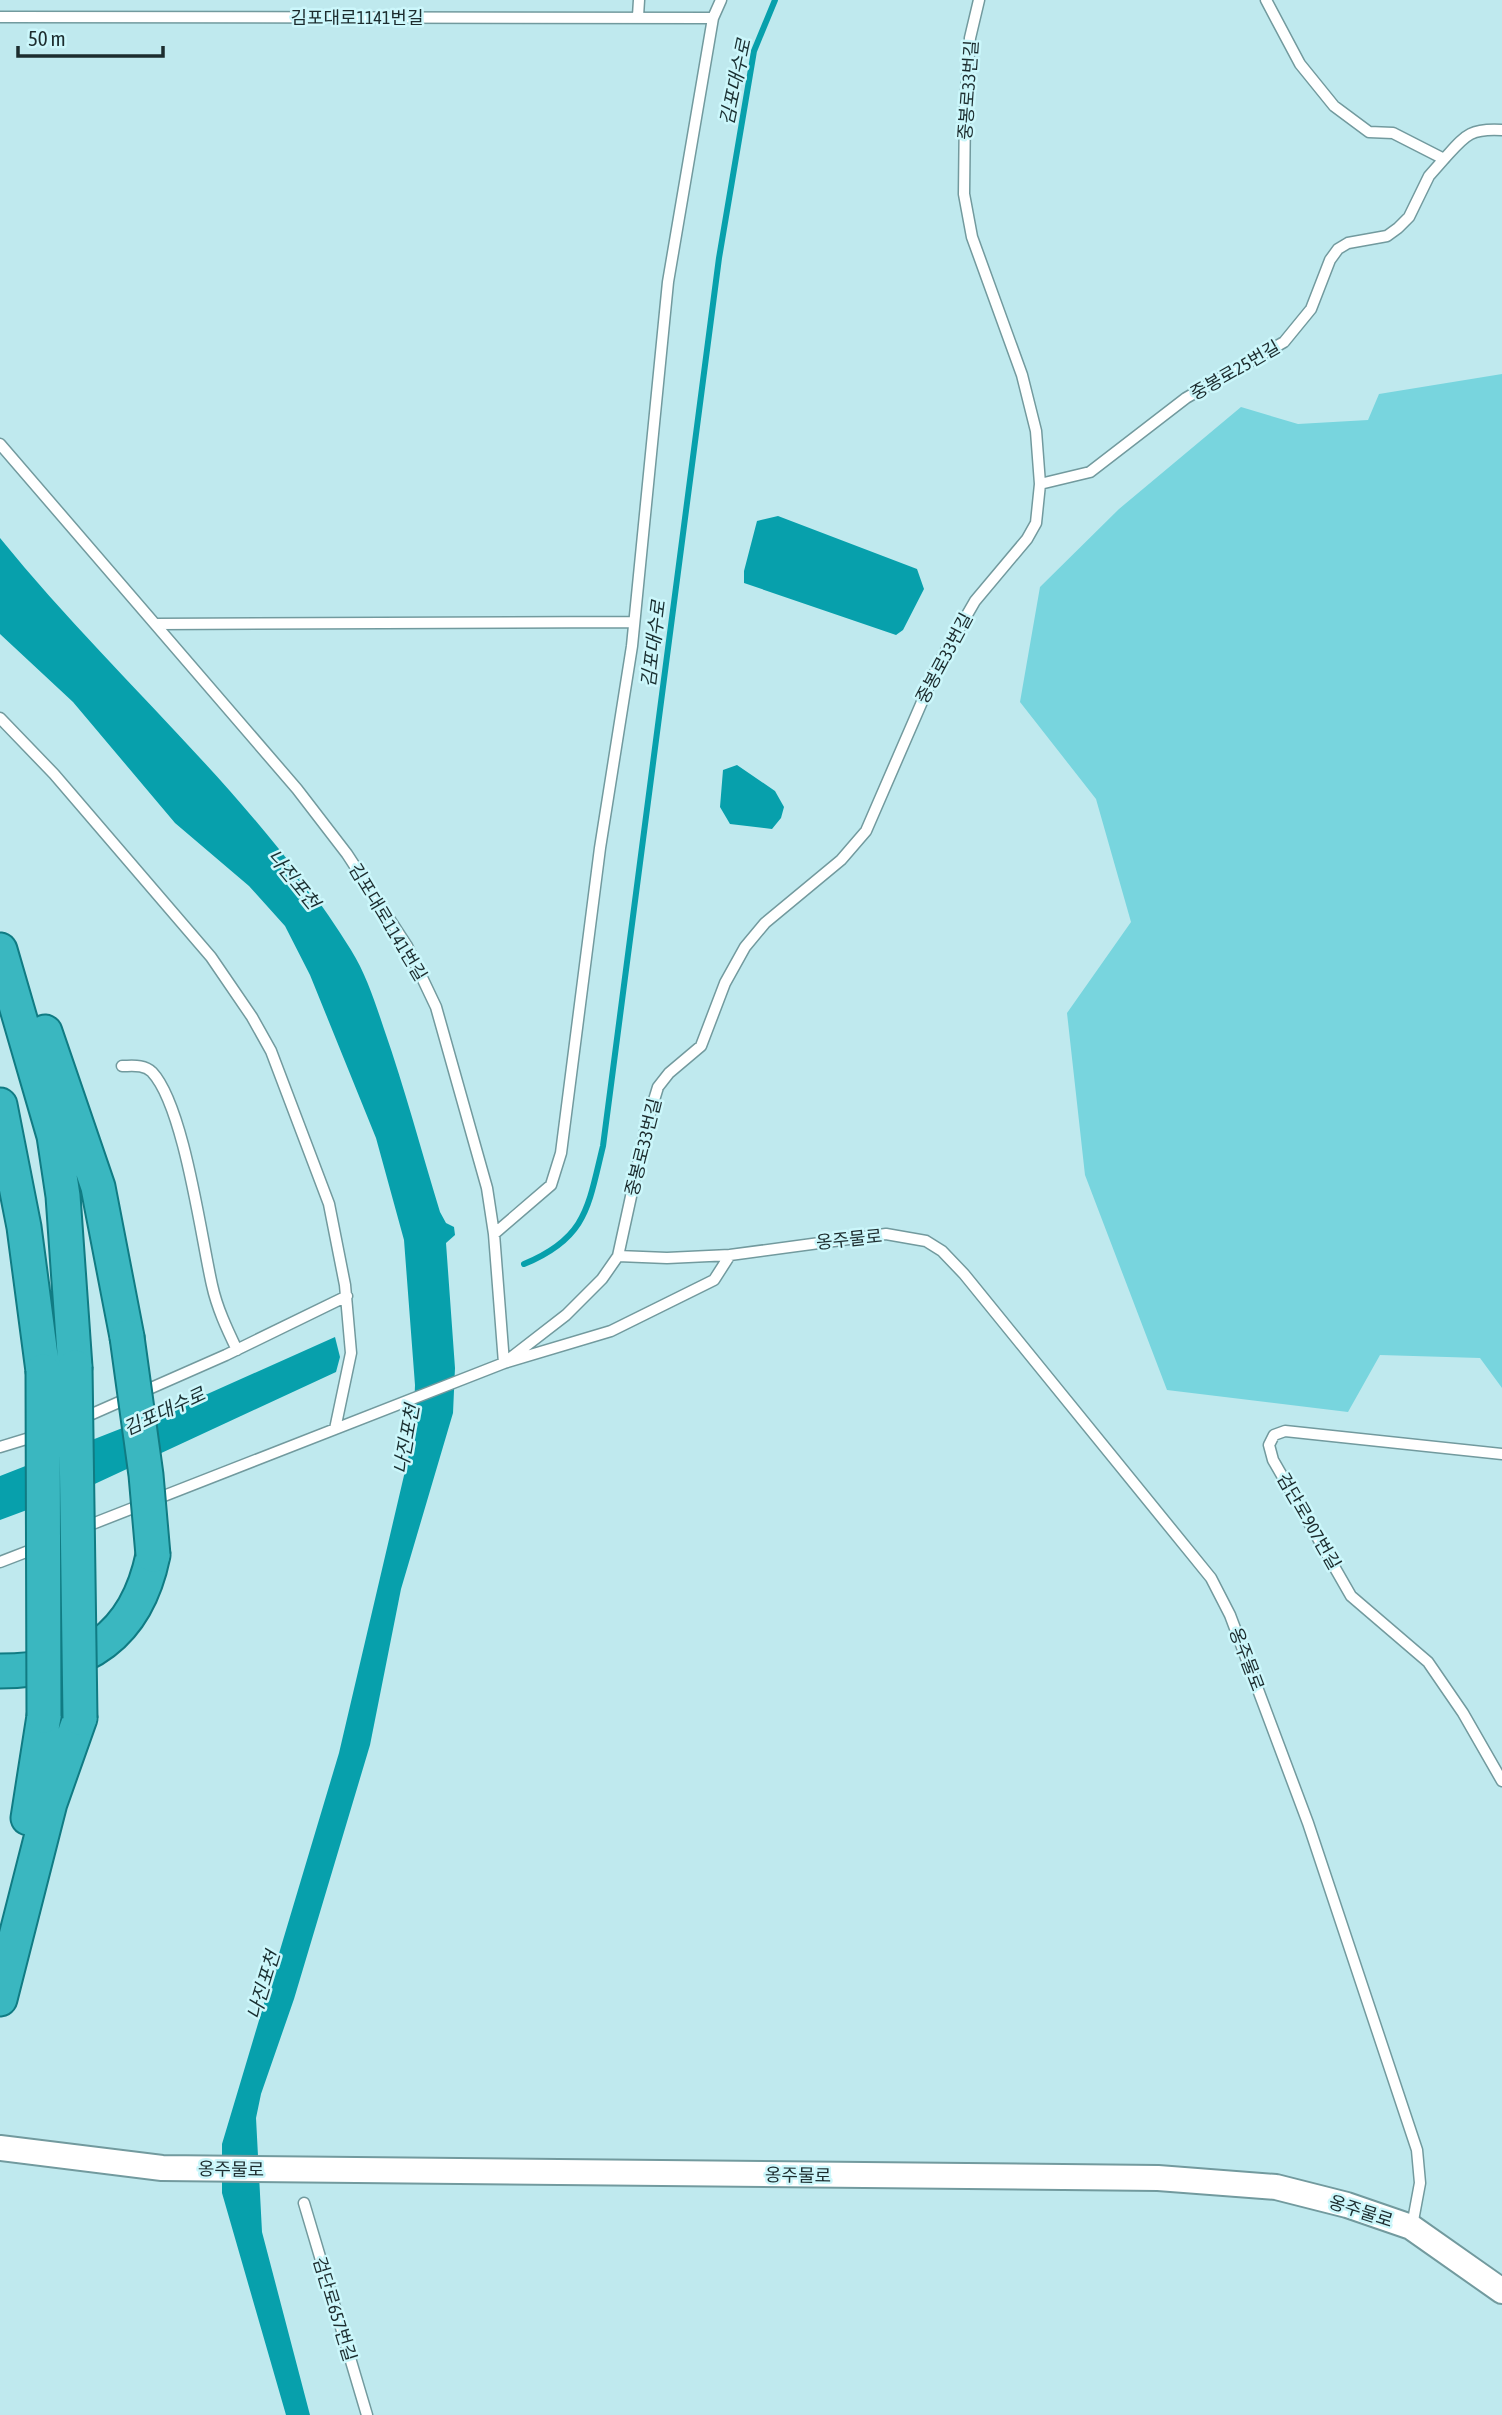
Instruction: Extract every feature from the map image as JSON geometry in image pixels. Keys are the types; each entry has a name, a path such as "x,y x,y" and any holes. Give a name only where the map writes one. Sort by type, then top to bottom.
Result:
{"highway":[{"path":"0,932 48,1038 98,1187 127,1337 146,1475 153,1555 147,1584 134,1612 116,1634 64,1664 26,1671 0,1671"},
{"path":"0,950 54,1136 63,1196 59,1369 44,1716 31,1807 0,1936"},
{"path":"0,1105 24,1227 59,1369 80,1718 50,1803 0,1999"},
{"path":"0,1644 12,1653 31,1659 64,1664"}],"street":[{"name":"옹주물로","path":"0,2148 162,2168 1158,2178 1276,2187 1411,2227"},
{"path":"1411,2227 1502,2291"}],"lane":[{"path":"638,16 639,0"},
{"path":"494,1234 551,1185 561,1153 600,848 634,622 668,282 713,18 721,0"},
{"name":"중봉로33번길","path":"618,1256 658,1087 669,1073 701,1046 725,983 745,947 765,923 841,860 866,831 938,665 975,601 1027,539 1036,523 1040,484 1036,431 1027,393 989,289 966,204 965,108 971,38 979,0"},
{"path":"1266,0 1300,64 1334,106 1369,132 1393,133 1444,159"},
{"name":"김포대로1141번길","path":"0,17 713,18"},
{"name":"중봉로25번길","path":"1040,484 1090,472 1186,398 1284,342 1311,309 1330,260 1338,249 1348,243 1387,236 1398,229 1409,217 1429,176 1466,134 1478,129 1502,130"},
{"name":"김포대로1141번길","path":"0,444 320,818 407,946 436,1007 479,1153 494,1234 504,1363"},
{"path":"156,624 634,622"},
{"path":"0,718 54,774 211,957 252,1017 275,1062 322,1182 347,1296 351,1353 335,1429"},
{"path":"122,1066 138,1065 151,1071 164,1090 182,1143 212,1286 237,1350"},
{"name":"옹주물로","path":"618,1256 667,1258 730,1255 886,1234 926,1241 942,1251 1211,1578 1230,1615 1279,1742 1400,2094 1420,2166 1420,2183 1411,2227"},
{"path":"69,1534 170,1491 504,1363 611,1331 715,1280 730,1255"},
{"path":"504,1363 566,1315 602,1279 618,1256"},
{"path":"67,1424 237,1350 347,1296"},
{"path":"0,1447 55,1429"},
{"name":"검단로907번길","path":"1502,1454 1285,1432 1275,1435 1269,1445 1273,1460 1352,1596 1428,1662 1463,1713 1502,1781"},
{"path":"0,1562 57,1539"},
{"name":"검단로657번길","path":"304,2203 367,2415"}],"shaded area":[{"path":"1502,374 1502,1388 1480,1358 1380,1355 1348,1412 1167,1390 1085,1175 1067,1013 1131,922 1096,799 1020,702 1040,587 1119,509 1241,407 1298,424 1368,420 1379,394"}],"water":[{"path":"778,516 917,569 924,589 903,630 896,635 744,583 744,571 757,521"},
{"name":"나진포천","path":"0,538 89,640 272,840 351,950 366,978 377,1009 440,1212 446,1223 454,1227 455,1235 446,1243 455,1368 453,1413 401,1589 370,1745 294,1999 261,2094 256,2118 262,2232 310,2415 286,2415 222,2193 222,2144 339,1753 413,1437 415,1385 404,1240 376,1138 310,975 285,926 249,886 175,823 73,702 0,634"},
{"path":"737,765 775,791 784,807 781,818 772,829 730,824 720,807 723,770"},
{"path":"335,1337 340,1357 336,1372 86,1488 0,1520 0,1476 194,1400"}],"waterway":[{"name":"김포대수로","path":"524,1264 561,1243 582,1218 603,1146 719,258 754,51 775,0"}]}
